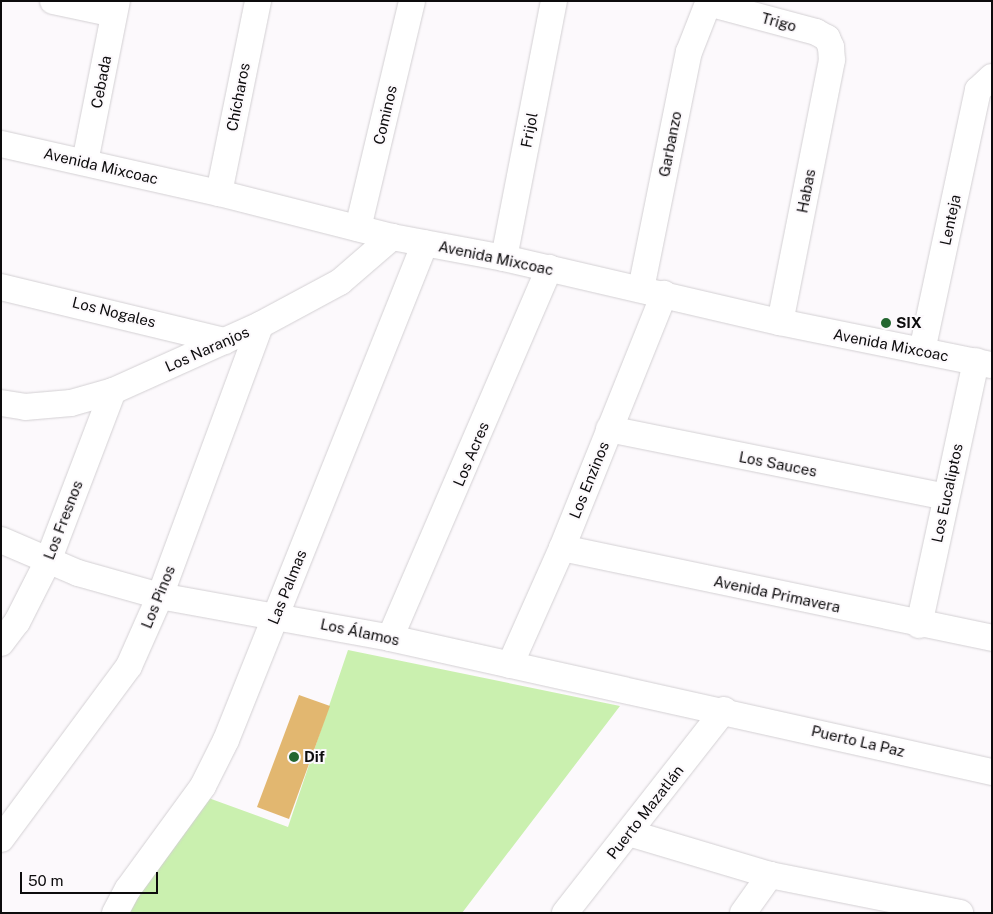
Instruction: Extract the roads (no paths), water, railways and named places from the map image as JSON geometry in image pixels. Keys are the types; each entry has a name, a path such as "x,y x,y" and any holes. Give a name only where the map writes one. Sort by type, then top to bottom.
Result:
{"street":[{"path":"53,1 115,7"},
{"name":"Chícharos","path":"219,193 258,1"},
{"name":"Cominos","path":"358,228 412,1"},
{"name":"Frijol","path":"504,258 554,1"},
{"name":"Trigo","path":"709,2 816,32 827,38 831,47 832,60"},
{"name":"Garbanzo","path":"652,291 689,52 709,2"},
{"name":"Cebada","path":"85,162 115,7"},
{"name":"Habas","path":"780,322 832,60"},
{"name":"Lenteja","path":"922,351 985,83"},
{"name":"Avenida Mixcoac","path":"1,144 219,193 392,237 504,258 780,322 984,363"},
{"name":"Los Naranjos","path":"1,403 25,407 71,403 113,391 260,325 340,282 392,237"},
{"name":"Las Palmas","path":"115,913 128,889 203,786 226,740 425,243"},
{"name":"Los Acres","path":"390,638 548,268"},
{"name":"Los Nogales","path":"1,287 225,341"},
{"name":"Los Enzinos","path":"510,665 562,548 610,430 652,291"},
{"name":"Los Pinos","path":"1,839 129,666 160,596 260,325"},
{"name":"Los Eucaliptos","path":"919,625 946,497 984,363"},
{"name":"Los Fresnos","path":"1,644 17,622 48,561 113,391"},
{"name":"Los Sauces","path":"610,430 946,497"},
{"name":"Los Álamos","path":"1,540 48,561 160,596 276,615 390,638 724,710"},
{"name":"Avenida Primavera","path":"562,548 919,625 992,638"},
{"name":"Puerto La Paz","path":"724,710 992,772"},
{"name":"Puerto Mazatlán","path":"566,913 724,710"},
{"path":"629,833 770,875 960,913"},
{"path":"743,913 770,875"}],"place":[{"name":"SIX","path":"886,323"},
{"name":"Dif","path":"294,757"}]}
